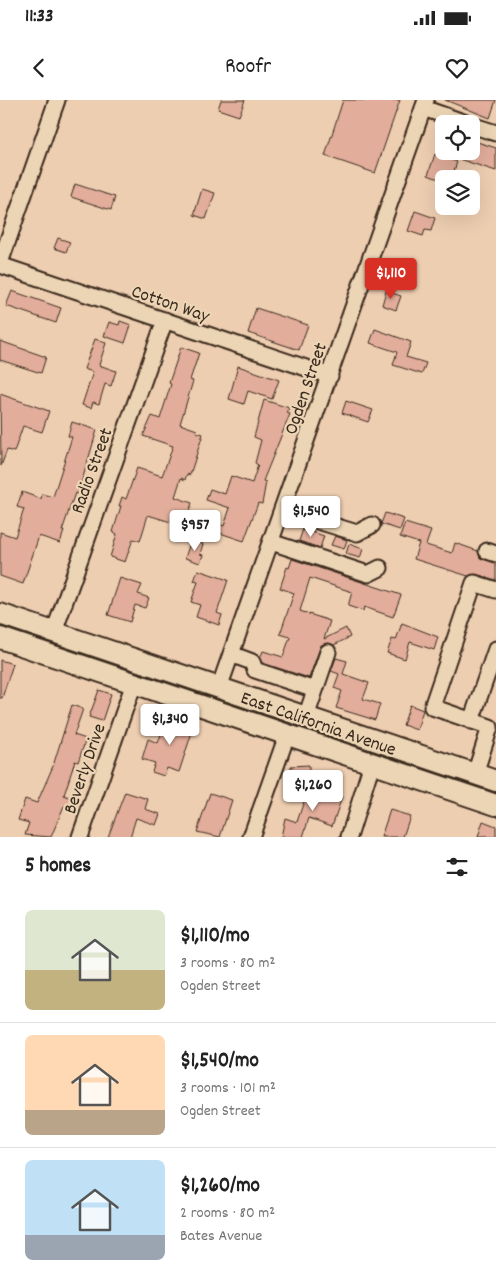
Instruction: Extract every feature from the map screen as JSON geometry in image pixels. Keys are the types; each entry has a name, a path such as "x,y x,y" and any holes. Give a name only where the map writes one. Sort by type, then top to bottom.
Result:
{"main road":[{"name":"East California Avenue","path":"0,614 496,781"},
{"name":"East California Avenue","path":"0,638 496,805"},
{"path":"287,734 294,728 306,729 364,748 388,745"},
{"path":"373,764 458,781 467,780 475,774"}],"street":[{"path":"0,264 57,100"},
{"path":"424,104 449,115"},
{"name":"Ogden Street","path":"219,688 424,104"},
{"path":"480,127 496,133"},
{"name":"Cotton Way","path":"0,264 330,376"},
{"name":"Radio Street","path":"54,632 164,320"},
{"path":"282,510 357,533 372,525"},
{"path":"271,542 368,574 380,568"},
{"path":"475,774 490,727 432,707 474,583 496,590"},
{"path":"471,721 496,649"},
{"path":"306,717 328,652"},
{"path":"231,654 252,662 254,670 315,690"},
{"name":"Beverly Drive","path":"80,837 134,683"},
{"path":"251,837 287,734"},
{"path":"348,837 373,764"}],"building":[{"path":"221,100 245,100 239,116 218,109"},
{"path":"343,100 400,100 375,173 325,156"},
{"path":"445,100 496,100 490,118"},
{"path":"480,143 496,148 496,171 462,160 480,160"},
{"path":"435,154 435,160 457,162 454,170 435,170 435,178 428,175"},
{"path":"75,184 115,197 111,210 71,197"},
{"path":"202,189 215,193 206,219 194,215"},
{"path":"415,211 435,218 431,231 425,230 423,236 408,231"},
{"path":"58,238 70,242 66,252 54,248"},
{"path":"12,291 61,308 56,323 6,306"},
{"path":"386,291 401,296 396,310 382,305"},
{"path":"256,308 308,325 299,350 248,333"},
{"path":"120,321 131,325 125,343 104,336 109,322 119,325"},
{"path":"375,329 411,342 406,357 426,363 422,374 393,365 397,352 370,343"},
{"path":"95,339 106,343 99,365 116,371 111,386 105,384 99,404 93,402 91,408 82,405 93,372 84,369"},
{"path":"0,341 46,357 41,373 0,360"},
{"path":"181,347 199,353 190,380 193,381 180,424 203,434 190,475 187,474 185,480 181,478 175,497 192,503 184,526 148,515 140,541 133,539 125,562 110,557 117,534 113,532 121,506 119,506 122,497 126,499 137,468 162,476 173,446 143,436 152,416 160,419"},
{"path":"238,366 279,380 272,399 248,391 244,404 229,399"},
{"path":"0,394 49,411 42,432 23,426 14,452 7,450 1,466"},
{"path":"264,400 289,408 287,413 290,414 263,481 266,482 262,504 258,503 244,541 211,530 214,522 224,526 230,508 206,500 210,489 225,494 231,476 252,483 258,465 255,463 261,440 254,437"},
{"path":"346,401 373,410 368,422 342,413"},
{"path":"72,422 97,430 78,494 75,493 62,531 64,531 60,543 39,536 23,584 0,576 0,532 15,537 24,509 17,507 22,492 41,499 42,494 53,497 72,437 68,436"},
{"path":"317,499 334,504 330,515 313,510"},
{"path":"385,513 404,519 400,530 381,524"},
{"path":"405,523 431,531 426,545 452,553 455,543 478,551 480,558 496,563 496,580 476,574 468,576 414,559 419,543 400,537"},
{"path":"303,529 324,536 320,548 299,541"},
{"path":"335,536 347,540 344,549 331,545"},
{"path":"191,540 203,544 200,554 203,555 200,563 185,558"},
{"path":"349,544 363,549 360,558 346,554"},
{"path":"292,559 401,595 393,617 364,607 363,611 348,606 352,592 310,578 300,611 330,621 324,639 346,628 350,637 334,645 327,643 321,645 309,678 262,663 260,658 263,651 283,657 290,637 280,634 294,593 280,588 287,567 289,568"},
{"path":"198,570 228,580 217,613 222,615 219,625 196,617 200,605 191,602 198,582 194,581"},
{"path":"120,578 142,585 138,594 149,598 145,608 135,605 130,622 108,615"},
{"path":"402,623 438,637 434,650 410,642 405,659 387,653 392,639 396,640"},
{"path":"336,658 347,661 343,674 369,683 363,699 380,704 375,720 336,708 342,691 334,688 339,674 331,671"},
{"path":"0,660 13,664 2,698 0,698"},
{"path":"99,690 111,694 102,721 89,717"},
{"path":"72,705 83,709 74,735 86,739 78,762 75,761 64,795 74,799 71,808 64,806 51,837 25,835 29,823 18,820 25,799 37,803 53,766"},
{"path":"410,705 423,710 417,730 403,725"},
{"path":"168,714 195,723 179,772 167,768 164,776 152,772 155,763 142,759 148,739 158,743"},
{"path":"309,765 309,778 291,779 291,766"},
{"path":"309,786 342,797 332,826 309,818 303,837 281,837 285,818 297,822"},
{"path":"125,792 148,799 145,809 160,814 156,825 136,818 130,837 108,837"},
{"path":"210,793 232,800 220,837 197,832"},
{"path":"390,810 410,816 403,837 381,837"},
{"path":"483,821 496,826 496,837 478,837"}]}
